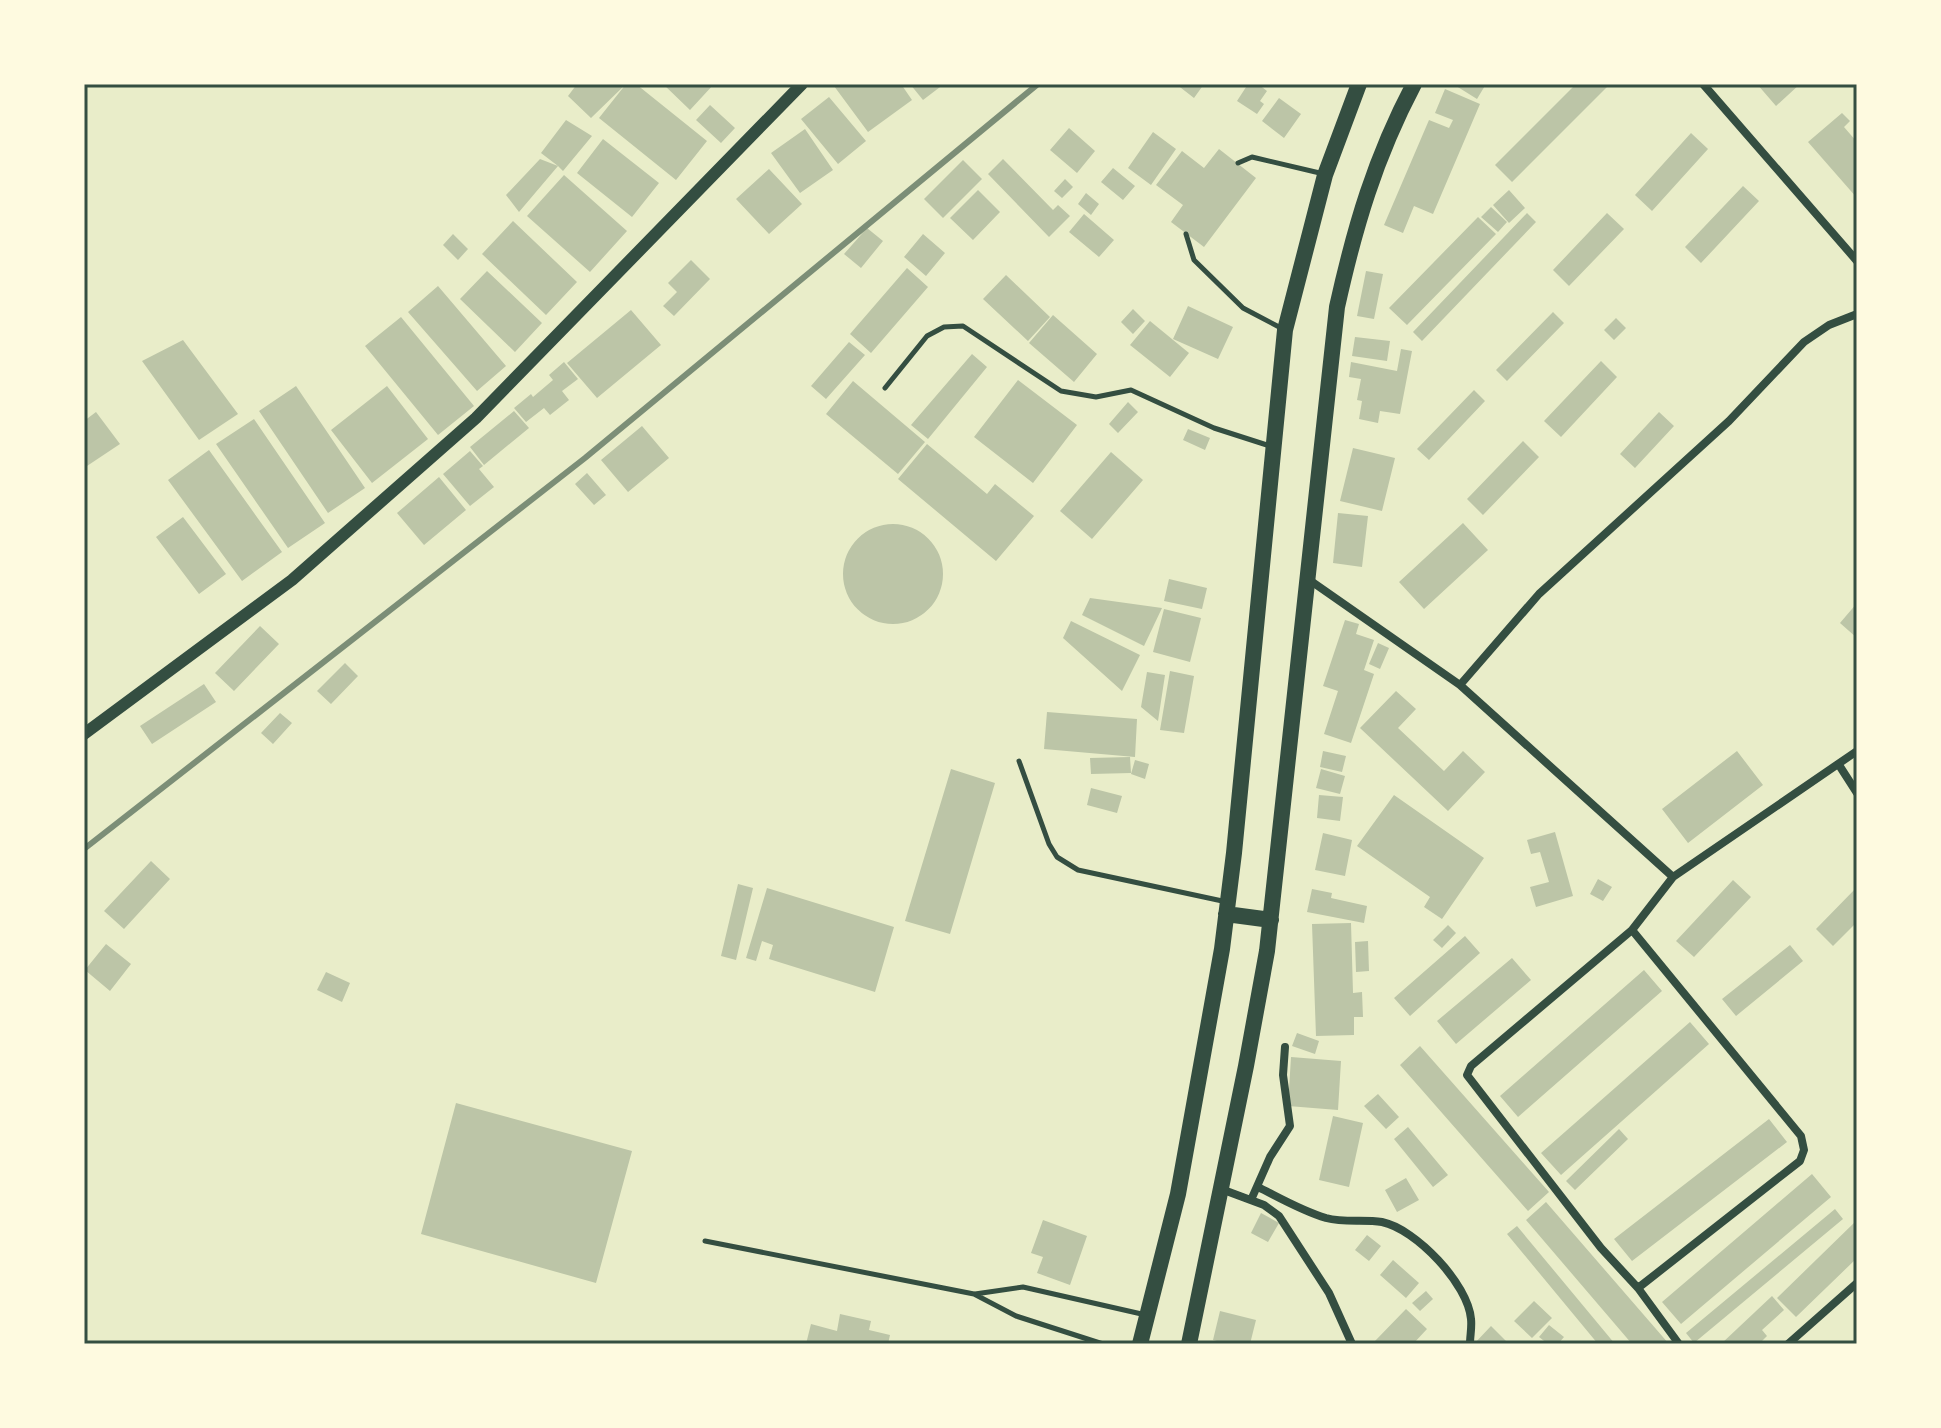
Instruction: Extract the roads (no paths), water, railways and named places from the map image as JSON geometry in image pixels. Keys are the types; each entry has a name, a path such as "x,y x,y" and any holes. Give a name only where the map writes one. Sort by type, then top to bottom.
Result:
{"highway":[{"path":"1140,1344 1178,1194 1227,908 1285,330 1325,175 1359,84"},
{"path":"1189,1344 1246,1066 1271,920 1337,307 1350,247 1378,161 1414,84"},
{"path":"1227,908 1271,920"}],"street":[{"path":"84,734 292,580 476,418 802,84"},
{"path":"1703,84 1857,261"},
{"path":"1460,685 1539,594 1729,421 1804,342 1829,325 1857,314"},
{"path":"1307,579 1460,685 1673,877"},
{"path":"1679,1344 1638,1288 1601,1248 1467,1075 1471,1066 1632,930 1673,877 1857,751"},
{"path":"1839,765 1857,793"},
{"path":"1632,930 1801,1136 1804,1150 1800,1161 1638,1288"},
{"path":"1251,1200 1270,1157 1290,1126 1283,1075 1285,1047"},
{"path":"1258,1187 1327,1218 1359,1223 1381,1222 1404,1231 1434,1257 1458,1284 1471,1317 1470,1344"},
{"path":"1221,1189 1251,1200 1279,1216 1329,1293 1352,1344"},
{"path":"1788,1344 1857,1283"}],"lane":[{"path":"1238,163 1252,157 1325,175"},
{"path":"1186,234 1194,260 1243,308 1285,330"},
{"path":"885,388 927,336 944,327 963,326 1061,391 1096,397 1131,390 1214,428 1275,448"},
{"path":"1019,761 1049,844 1057,857 1078,870 1227,908"},
{"path":"705,1241 974,1294 1016,1316 1103,1344"},
{"path":"974,1294 1023,1287 1148,1315"}],"railway":[{"path":"84,849 585,458 1038,84"}]}
